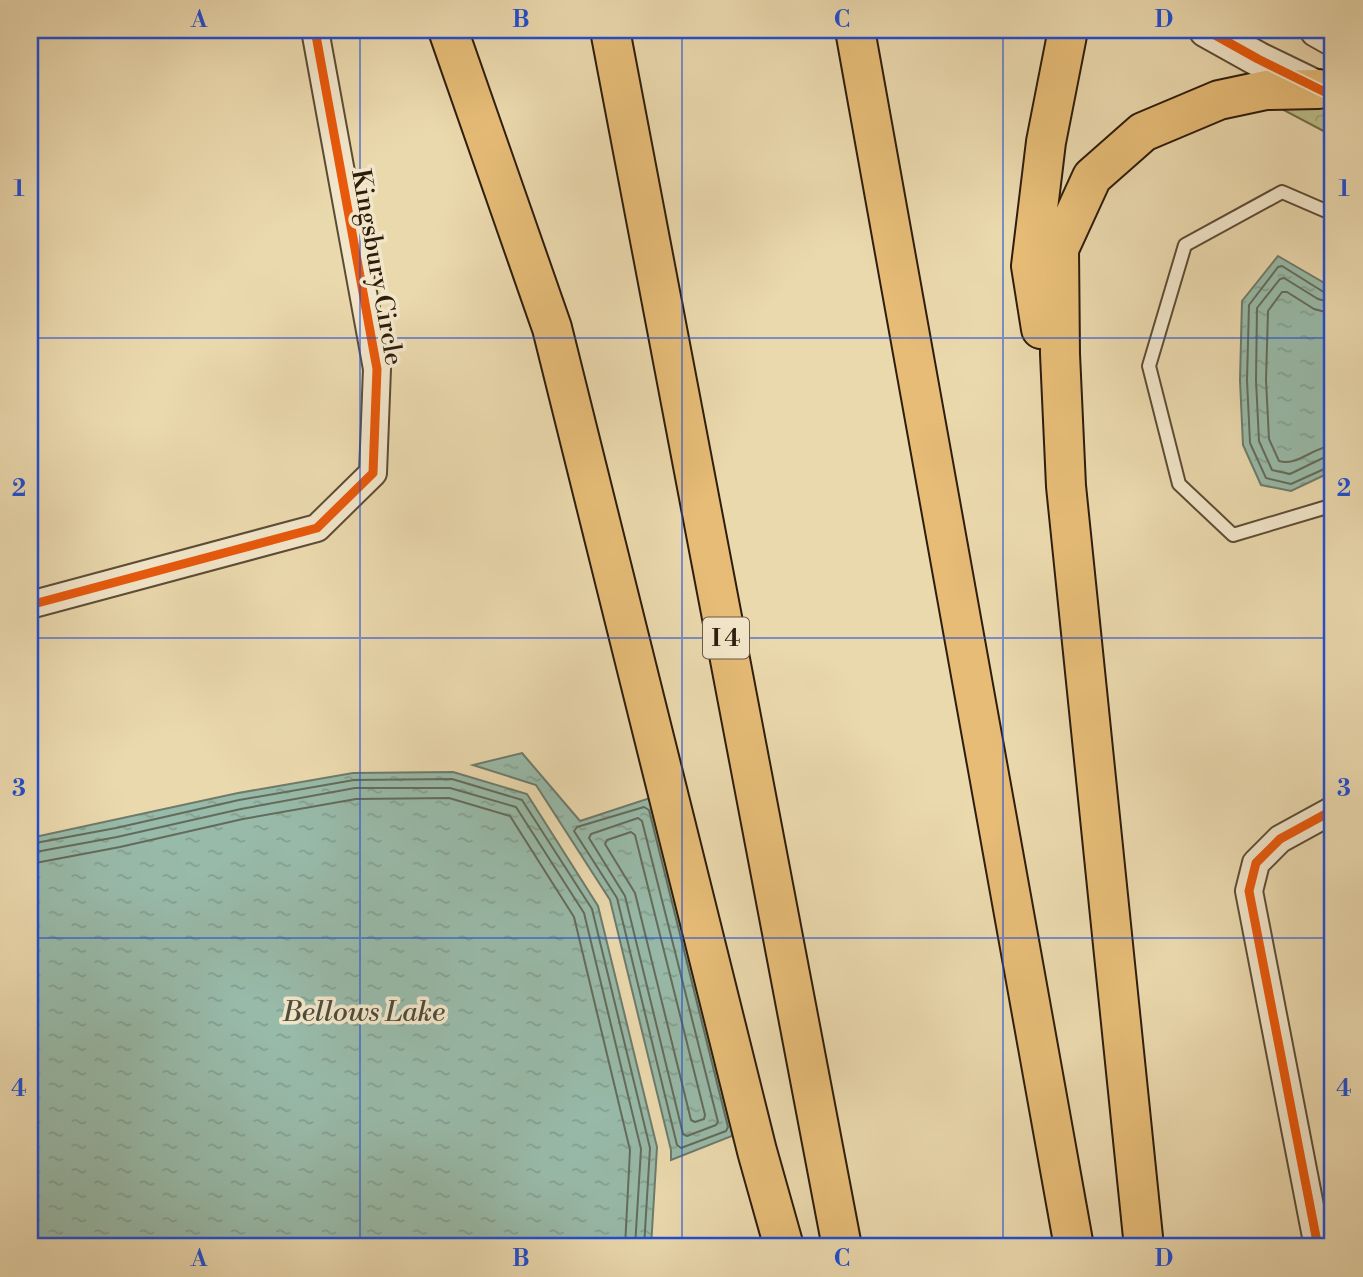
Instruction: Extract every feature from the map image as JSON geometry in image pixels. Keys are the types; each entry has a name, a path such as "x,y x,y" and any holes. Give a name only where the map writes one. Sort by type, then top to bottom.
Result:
{"highway":[{"path":"448,30 552,328 757,1151 784,1247"},
{"name":"I 4","path":"610,30 842,1247"},
{"path":"855,30 1074,1247"},
{"path":"1068,30 1046,142 1031,266 1066,486 1144,1247"},
{"path":"1066,486 1060,354 1059,249 1092,177 1143,132 1217,101 1266,90 1326,92"}],"street":[{"name":"Kingsbury Circle","path":"30,605 317,528 373,473 377,369 315,30"},
{"path":"1206,30 1326,92"},
{"path":"1317,30 1333,39"},
{"path":"1318,1247 1249,891 1256,863 1279,838 1333,810"}],"lane":[{"path":"1333,214 1282,192 1185,246 1149,366 1179,484 1233,535 1333,503"}],"green space":[{"path":"1316,104 1333,112 1333,136 1274,105"}],"water":[{"path":"1278,256 1333,288 1333,471 1291,491 1261,485 1243,445 1240,380 1242,301"},
{"path":"522,753 580,821 653,797 737,1134 671,1160 671,1150 610,900 536,785 473,765"},
{"name":"Bellows Lake","path":"453,772 527,794 598,906 657,1147 651,1247 30,1247 30,838 238,793 353,773"}],"cycle path":[{"path":"30,605 317,528 373,473 377,369 315,30"},
{"path":"1206,30 1333,96"},
{"path":"1318,1247 1249,891 1256,863 1280,839 1333,810"}]}
